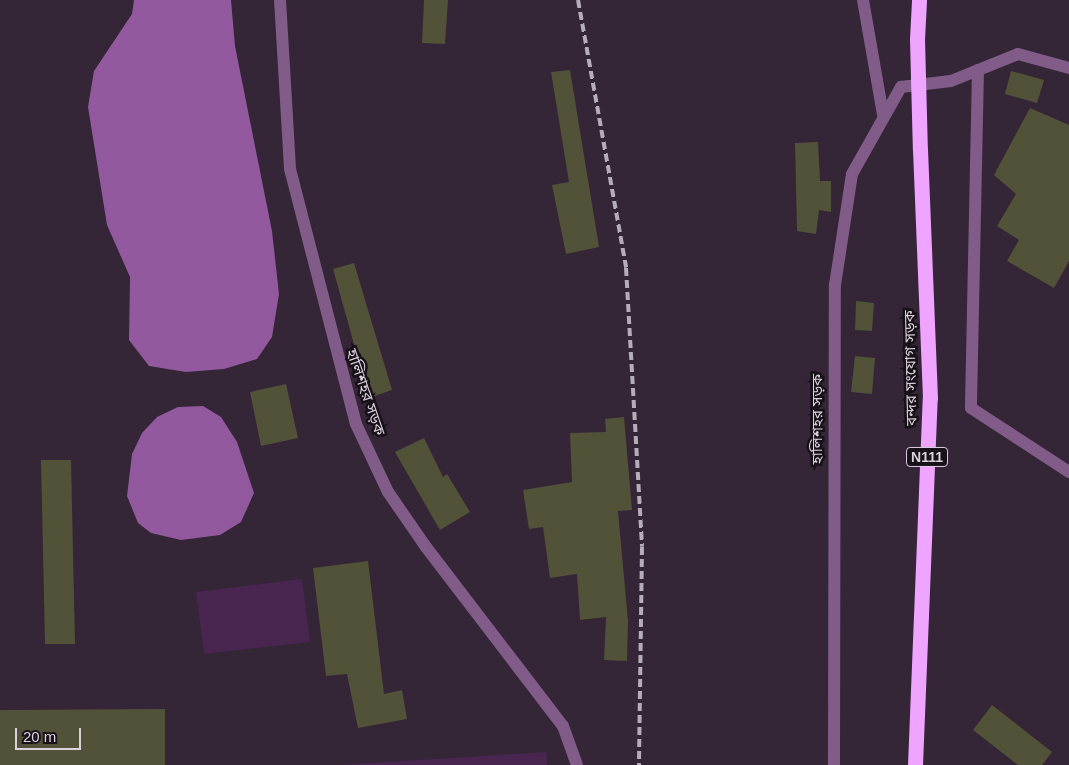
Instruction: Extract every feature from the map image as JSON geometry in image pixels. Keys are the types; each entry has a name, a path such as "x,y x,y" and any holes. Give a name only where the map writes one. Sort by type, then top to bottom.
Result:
{"highway":[{"name":"বন্দর সংযোগ সড়ক","path":"915,765 930,398 920,150 917,39 919,0"}],"street":[{"name":"হালিশহর সড়ক","path":"280,0 290,170 356,424 388,492 426,547 564,726 577,765"},
{"path":"863,0 883,115"},
{"path":"1069,68 1018,54 978,70 971,408 1069,472"},
{"name":"হালিশহর সড়ক","path":"834,765 835,285 852,174 883,115 901,87 951,81 978,70"}],"shaded area":[{"path":"134,0 231,0 235,46 272,231 279,294 272,337 257,359 224,369 186,372 149,366 129,340 130,277 107,225 88,107 94,71 132,14"},
{"path":"203,406 221,417 237,442 254,493 241,522 220,535 181,540 151,533 138,523 127,496 132,454 142,433 157,417 178,407"},
{"path":"302,579 310,642 204,654 196,592"},
{"path":"546,752 547,765 339,765"}],"building":[{"path":"424,0 448,0 445,44 422,43"},
{"path":"570,70 599,247 566,254 552,185 569,182 551,72"},
{"path":"1011,71 1044,80 1037,103 1005,94"},
{"path":"1030,108 1069,125 1069,261 1054,288 1007,261 1019,240 997,226 1016,194 994,175"},
{"path":"818,142 820,181 831,181 831,212 819,210 816,234 797,231 795,143"},
{"path":"354,263 392,390 369,398 333,269"},
{"path":"856,301 874,303 872,331 855,330"},
{"path":"855,356 875,358 872,394 851,392"},
{"path":"286,384 298,438 261,446 250,392"},
{"path":"624,417 632,510 618,511 628,621 627,661 604,660 606,617 580,620 577,574 550,578 543,527 529,529 523,490 572,482 570,433 606,432 605,419"},
{"path":"424,438 443,477 447,474 470,512 440,530 395,452"},
{"path":"41,460 71,460 75,644 45,644"},
{"path":"368,561 384,694 402,690 407,719 358,728 347,674 326,676 313,568"},
{"path":"992,705 1052,752 1042,765 1018,765 973,730"},
{"path":"165,709 165,765 0,765 0,710"}],"railway":[{"path":"578,0 626,268 642,547 639,765"}]}
